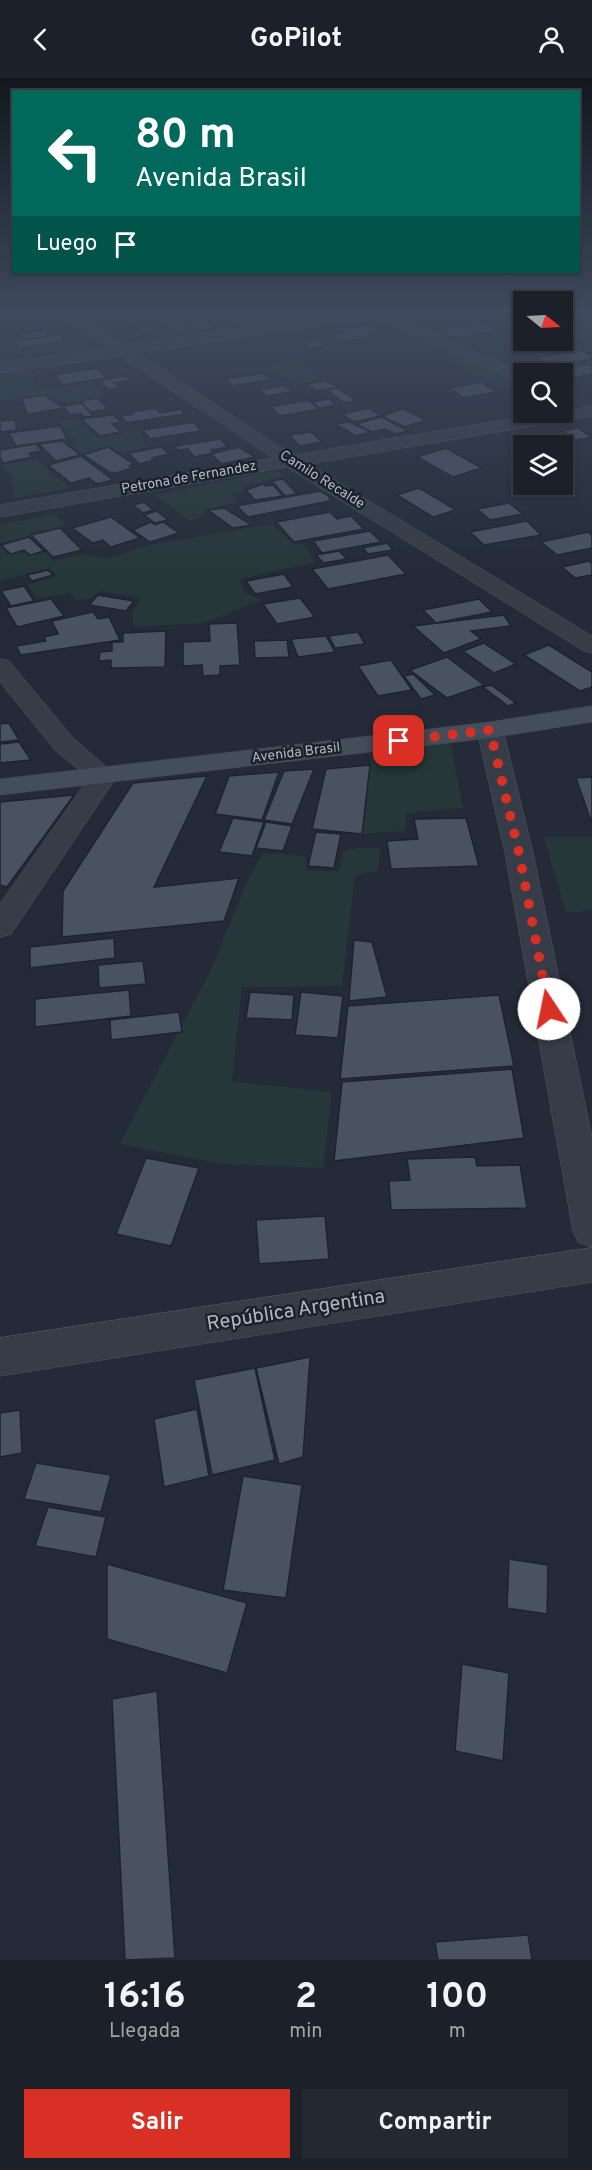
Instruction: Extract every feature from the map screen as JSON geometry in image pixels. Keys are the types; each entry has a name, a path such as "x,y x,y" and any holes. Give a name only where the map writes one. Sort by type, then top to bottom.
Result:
{"street":[{"name":"Camilo Recalde","path":"193,397 290,461 592,646"},
{"path":"573,401 592,410"},
{"name":"Petrona de Fernandez","path":"0,511 592,410"},
{"path":"0,666 64,744 105,776 0,927"},
{"name":"Avenida Brasil","path":"0,787 490,730 592,714"},
{"path":"490,730 519,853 592,1231"},
{"name":"República Argentina","path":"0,1357 592,1265"}],"shaded area":[{"path":"0,397 27,397 0,401"},
{"path":"52,397 95,397 66,403"},
{"path":"79,418 78,420 98,438 139,429 147,447 122,453 109,446 83,453 71,444 78,438 70,438 59,421"},
{"path":"36,459 69,488 14,498 11,474 1,465"},
{"path":"278,470 285,476 243,487 244,492 232,494 238,502 204,510 205,515 190,521 155,495"},
{"path":"54,514 67,525 0,544 0,525"},
{"path":"271,524 295,545 304,544 315,562 241,579 243,591 261,600 204,623 134,627 132,613 141,598 100,591 91,598 76,600 70,593 38,598 27,585 57,576 49,568 0,581 0,546 8,555 24,552 28,556 45,552 53,561 78,555 112,558 143,546"},
{"path":"450,741 463,808 406,813 405,831 362,834 372,751"},
{"path":"544,837 592,837 592,910 566,913"},
{"path":"380,848 378,871 355,875 342,986 242,987 232,1081 332,1092 323,1168 223,1164 120,1144 212,967 246,884 263,853 306,856 306,871 339,871 343,851"}],"building":[{"path":"47,397 64,408 28,414 21,399"},
{"path":"336,397 350,397 356,401 344,403"},
{"path":"98,398 108,409 90,412 81,401"},
{"path":"329,399 336,405 319,408 312,402"},
{"path":"308,400 319,409 281,416 270,407"},
{"path":"82,403 93,416 84,417 80,413 70,415 63,406"},
{"path":"156,408 160,413 181,409 185,414 126,423 121,416 133,414 131,412"},
{"path":"369,408 381,416 354,422 342,414"},
{"path":"403,409 426,420 405,427 382,416"},
{"path":"113,415 121,422 112,424 121,432 100,436 81,419"},
{"path":"382,417 408,431 395,434 385,429 372,432 356,424"},
{"path":"15,420 17,430 0,432 0,421"},
{"path":"194,422 201,431 150,439 143,430"},
{"path":"350,422 370,432 356,436 335,424"},
{"path":"60,426 67,439 16,446 9,433"},
{"path":"578,428 592,437 576,440 573,435 562,431"},
{"path":"311,432 322,442 300,446 289,435"},
{"path":"220,439 228,447 211,450 214,453 194,457 188,449 178,450 175,446"},
{"path":"62,441 80,455 56,461 39,444"},
{"path":"36,444 42,451 29,453 32,457 4,463 0,458 0,450"},
{"path":"108,447 134,464 129,466 132,468 116,473 109,472 83,455"},
{"path":"161,447 169,454 139,464 129,453"},
{"path":"239,447 255,457 222,464 211,454"},
{"path":"446,448 482,468 453,477 417,457"},
{"path":"81,456 113,480 97,484 89,478 71,483 48,465"},
{"path":"283,479 297,494 285,496 272,481"},
{"path":"263,484 273,485 283,496 255,500 246,490"},
{"path":"419,488 456,510 433,517 397,495"},
{"path":"320,491 329,496 330,501 248,517 237,506"},
{"path":"144,502 153,510 143,513 133,505"},
{"path":"509,503 523,514 490,520 477,509"},
{"path":"224,508 252,525 233,528 208,510"},
{"path":"157,511 168,520 155,523 144,515"},
{"path":"330,512 337,519 351,516 364,529 294,542 276,522"},
{"path":"111,517 140,538 111,547 103,540 93,543 72,528"},
{"path":"527,521 541,535 484,545 470,532"},
{"path":"151,522 155,525 163,522 179,533 150,542 133,530"},
{"path":"60,528 82,550 53,557 31,535"},
{"path":"370,531 381,542 322,553 313,541"},
{"path":"588,532 592,536 592,548 557,555 541,542"},
{"path":"29,537 44,551 30,555 24,550 11,554 1,545"},
{"path":"387,543 393,550 368,554 363,548"},
{"path":"339,551 347,559 324,563 316,555"},
{"path":"388,555 406,574 328,589 312,569"},
{"path":"589,561 592,564 592,575 575,578 562,567"},
{"path":"48,570 53,575 32,581 27,575"},
{"path":"284,574 293,587 255,594 246,581"},
{"path":"24,586 34,601 11,606 1,591"},
{"path":"98,595 134,601 126,611 89,605"},
{"path":"300,598 315,617 277,624 263,604"},
{"path":"51,599 64,616 17,627 6,608"},
{"path":"479,599 492,612 436,623 423,610"},
{"path":"93,612 98,619 109,617 120,640 21,655 16,646 46,641 44,637 58,634 52,621"},
{"path":"504,615 511,626 471,631 481,639 444,653 413,626"},
{"path":"237,623 240,665 220,666 220,675 203,676 202,665 183,666 183,642 210,641 209,624"},
{"path":"166,631 165,667 111,668 111,660 99,661 100,652 112,651 112,642 123,642 123,633"},
{"path":"358,632 365,644 335,648 329,636"},
{"path":"326,636 335,652 298,657 291,639"},
{"path":"287,640 289,657 255,658 254,641"},
{"path":"484,643 516,664 494,673 463,651"},
{"path":"549,645 592,672 592,687 580,691 524,655"},
{"path":"447,657 484,685 447,698 410,670"},
{"path":"391,660 412,690 378,696 358,666"},
{"path":"413,674 435,695 421,699 404,676"},
{"path":"491,685 516,703 508,706 483,687"},
{"path":"9,723 19,740 0,742 0,724"},
{"path":"19,742 31,760 0,763 0,744"},
{"path":"370,765 362,834 312,829 326,769"},
{"path":"314,769 292,824 264,820 284,771"},
{"path":"279,772 262,820 215,814 229,776"},
{"path":"207,776 154,887 239,878 224,921 62,937 63,891 133,783"},
{"path":"592,777 592,821 591,821 576,778"},
{"path":"74,795 7,887 0,885 0,802"},
{"path":"233,818 264,822 252,856 219,852"},
{"path":"466,818 479,866 391,869 387,841 418,839 414,819"},
{"path":"266,822 292,826 283,851 256,848"},
{"path":"316,832 341,834 334,868 308,866"},
{"path":"114,938 115,958 30,968 30,947"},
{"path":"354,940 372,942 387,997 349,1001"},
{"path":"143,961 146,984 99,988 98,965"},
{"path":"129,990 131,1016 35,1027 35,999"},
{"path":"250,992 294,995 292,1020 246,1018"},
{"path":"301,992 343,996 338,1038 295,1035"},
{"path":"499,995 514,1066 340,1079 348,1006"},
{"path":"179,1012 182,1032 111,1040 110,1020"},
{"path":"512,1069 524,1138 334,1161 342,1082"},
{"path":"475,1157 477,1166 520,1165 527,1208 391,1210 389,1181 410,1180 407,1159"},
{"path":"146,1158 199,1168 171,1246 116,1234"},
{"path":"325,1216 329,1259 259,1264 256,1220"},
{"path":"310,1357 303,1457 279,1464 256,1368"},
{"path":"255,1368 275,1460 212,1475 194,1380"},
{"path":"197,1409 209,1476 164,1487 154,1419"},
{"path":"20,1410 22,1453 0,1457 0,1413"},
{"path":"36,1463 111,1475 101,1512 24,1499"},
{"path":"243,1476 302,1485 286,1598 223,1590"},
{"path":"48,1507 106,1517 96,1557 35,1546"},
{"path":"509,1559 548,1565 547,1614 507,1608"},
{"path":"107,1564 247,1603 227,1673 107,1639"},
{"path":"462,1664 509,1673 503,1761 455,1751"},
{"path":"157,1691 175,1958 125,1960 112,1699"},
{"path":"528,1935 532,1960 438,1960 435,1942"}],"route":[{"path":"399,741 490,730 519,853 549,1009"}]}
